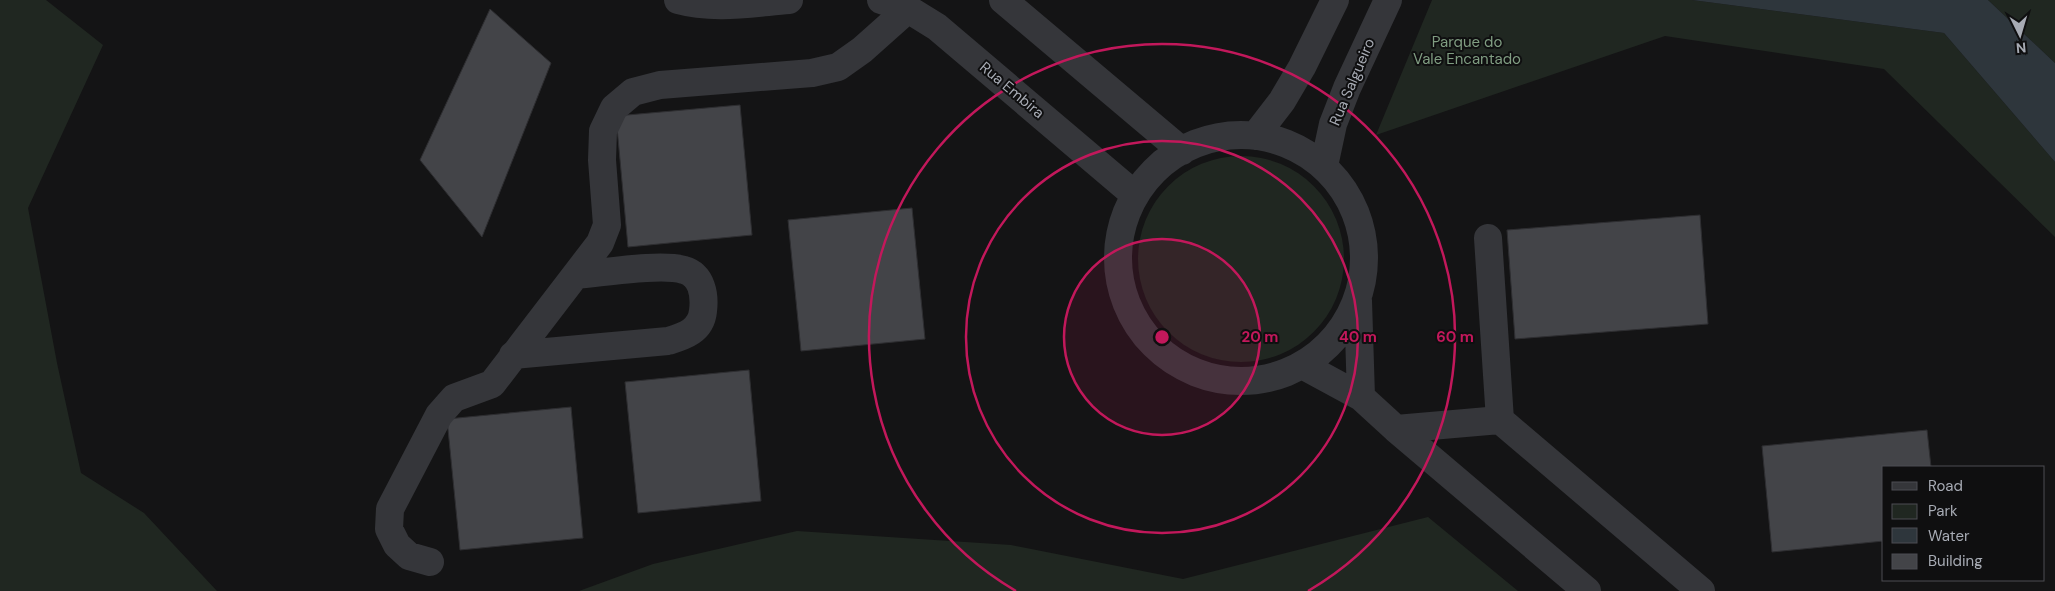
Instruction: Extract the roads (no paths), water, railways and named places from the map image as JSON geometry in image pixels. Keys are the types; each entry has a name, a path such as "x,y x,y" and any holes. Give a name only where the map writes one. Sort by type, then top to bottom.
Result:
{"street":[{"path":"678,0 717,6 788,0"},
{"name":"Rua Embira","path":"881,0 908,9 937,26 1135,195"},
{"path":"1003,0 1182,150"},
{"path":"1255,136 1282,100 1302,67 1335,0"},
{"name":"Rua Salgueiro","path":"1324,166 1333,124 1347,88 1388,0"},
{"path":"430,562 408,556 397,546 389,529 390,509 439,415 454,398 492,384 513,354 600,243 607,225 602,160 603,131 614,108 633,92 660,85 812,73 838,67 862,50 908,9"},
{"path":"1358,301 1340,333 1313,360 1282,375 1247,382 1211,378 1178,364 1150,342 1130,312 1119,279 1118,243 1128,208 1151,174 1166,160 1193,144 1224,136 1255,136 1280,140 1324,166 1348,194 1362,228 1366,265 1358,301 1361,396"},
{"path":"1488,238 1500,420"},
{"path":"513,354 668,341 689,334 702,318 705,299 699,281 685,270 662,268 576,275"},
{"path":"1302,365 1361,396 1396,429 1587,591"},
{"path":"1396,429 1500,420 1702,591"}],"water":[{"path":"1692,0 1988,0 2055,63 2055,162 1944,33"}],"park label":[{"name":"Parque do Vale Encantado","path":"1467,50"}]}
